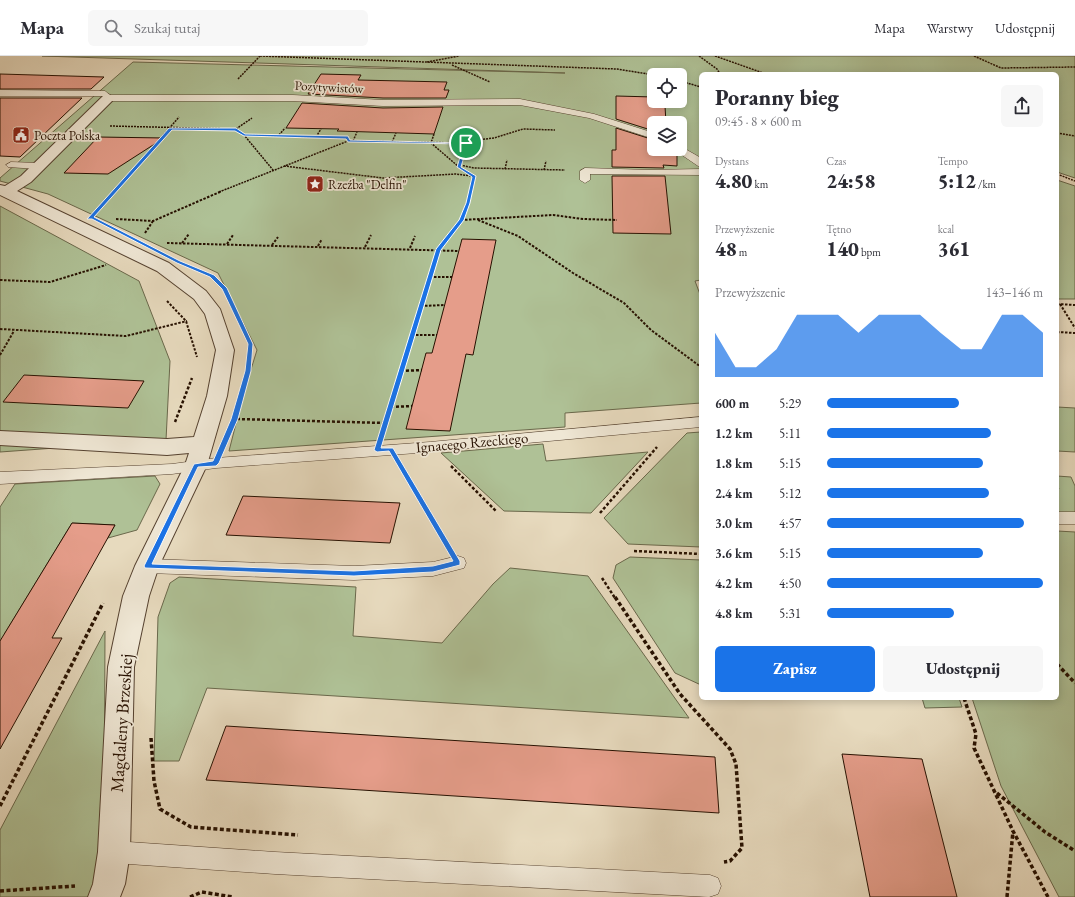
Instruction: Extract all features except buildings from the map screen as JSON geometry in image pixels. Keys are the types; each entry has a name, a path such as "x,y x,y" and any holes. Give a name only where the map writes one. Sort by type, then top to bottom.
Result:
{"street":[{"path":"4,190 26,179 108,98"},
{"name":"Magdaleny Brzeskiej","path":"4,190 164,268 200,295 214,313 225,350 217,396 196,465 147,566 136,596 121,666 114,852 106,891"},
{"path":"0,438 167,447 202,444"}],"lane":[{"name":"Pozytywistów","path":"0,92 105,94 108,98 280,98 384,103 520,102 591,116 647,134"},
{"path":"687,154 699,161"},
{"path":"11,165 38,166"},
{"path":"585,175 699,172"},
{"name":"Ignacego Rzeckiego","path":"196,465 430,447 699,422"},
{"path":"0,478 172,469 196,465"},
{"path":"1059,518 1075,518"},
{"path":"147,566 354,574 433,569 458,563"},
{"path":"114,852 276,863 710,886"}],"path":[{"path":"252,63 260,56 421,64 617,68 647,74"},
{"path":"421,64 459,56"},
{"path":"699,56 717,69 719,72"},
{"path":"715,56 760,72"},
{"path":"974,56 1001,68 1075,67"},
{"path":"450,64 491,82"},
{"path":"687,83 699,86"},
{"path":"103,126 171,129 236,129 280,98"},
{"path":"279,136 285,128"},
{"path":"95,213 171,129"},
{"path":"236,129 244,135 273,170"},
{"path":"316,137 321,129"},
{"path":"468,141 494,138 523,129 555,130"},
{"path":"353,141 358,132"},
{"path":"392,142 396,133"},
{"path":"1059,133 1075,136"},
{"path":"430,143 434,134"},
{"path":"244,135 348,138 348,141"},
{"path":"459,166 470,135"},
{"path":"114,219 153,221 244,181 348,141 466,143"},
{"path":"430,143 474,176"},
{"path":"505,169 506,160"},
{"path":"544,170 546,161"},
{"path":"284,166 383,178 456,174 474,176"},
{"path":"459,166 474,168 544,170 585,175"},
{"path":"1059,175 1075,181"},
{"path":"458,563 384,450 385,423 438,249 461,220 468,203 474,176"},
{"path":"461,220 553,215 583,219 617,220"},
{"path":"478,220 518,236 573,273 624,303 651,330 699,366"},
{"path":"143,237 153,221"},
{"path":"182,243 189,234"},
{"path":"227,244 233,235"},
{"path":"365,247 371,235"},
{"path":"410,248 415,236"},
{"path":"272,245 278,237"},
{"path":"318,246 322,239"},
{"path":"161,242 410,248 459,251"},
{"path":"0,280 50,282 112,263"},
{"path":"430,277 452,277"},
{"path":"164,298 186,321 198,361"},
{"path":"1059,304 1075,304"},
{"path":"1059,304 1075,328"},
{"path":"421,306 445,305"},
{"path":"0,329 14,331 126,336 214,313"},
{"path":"0,355 14,331"},
{"path":"1059,332 1075,333"},
{"path":"412,335 437,335"},
{"path":"401,371 422,370"},
{"path":"167,447 193,375"},
{"path":"390,407 412,406"},
{"path":"236,412 234,419 385,423"},
{"path":"600,513 679,423"},
{"path":"430,447 496,511"},
{"path":"634,551 699,554"},
{"path":"602,578 680,694 730,749 736,764 742,848 730,861 722,862"},
{"path":"0,806 104,602"},
{"path":"1059,666 1075,683"},
{"path":"965,700 976,734 974,748 1048,897"},
{"path":"151,736 154,782 160,809 191,827 302,835"},
{"path":"997,792 1044,832 1075,851"},
{"path":"1007,897 1014,831"},
{"path":"0,891 106,891"},
{"path":"190,897 202,892 233,897"}],"green space":[{"path":"42,56 1075,56 1075,178 1059,173 1059,72 699,72 699,280 695,281 699,292 699,403 565,413 565,427 229,451 244,392 257,350 218,273 48,194 0,181 0,178 133,62 565,73"},
{"path":"1059,181 1075,186 1075,299 1059,299"},
{"path":"0,206 139,281 170,361 166,440 0,452"},
{"path":"1059,407 1075,408 1075,452 1059,451"},
{"path":"699,432 699,547 628,544 604,518 687,433"},
{"path":"543,444 546,461 648,452 591,513 504,511 441,453"},
{"path":"155,476 160,484 137,530 108,538 115,525 72,523 5,633 0,654 0,507 15,484"},
{"path":"1059,476 1071,477 1075,486 1075,514 1059,514"},
{"path":"1059,531 1075,532 1075,897 1059,897 1001,786 973,700 1059,700"},
{"path":"630,557 699,560 699,684 675,673 613,578 616,565"},
{"path":"510,568 588,576 689,718 207,688 179,761 154,761 158,617 170,583 179,577 356,587 353,636 442,643 493,584"},
{"path":"105,631 104,870 98,897 0,897 0,830"},
{"path":"923,700 960,700 962,707 925,708"}],"place":[{"name":"Poczta Polska","path":"21,135"},
{"name":"Rzeźba \"Delfin\"","path":"315,184"}],"route":[{"path":"171,129 236,129 244,135 348,138 348,141 466,143 459,167 474,176 468,203 461,220 438,249 377,450 391,449 458,563 433,569 354,574 147,566 196,465 216,463 234,419 248,371 250,344 224,288 212,276 179,262 92,217 90,219 171,129"}]}
